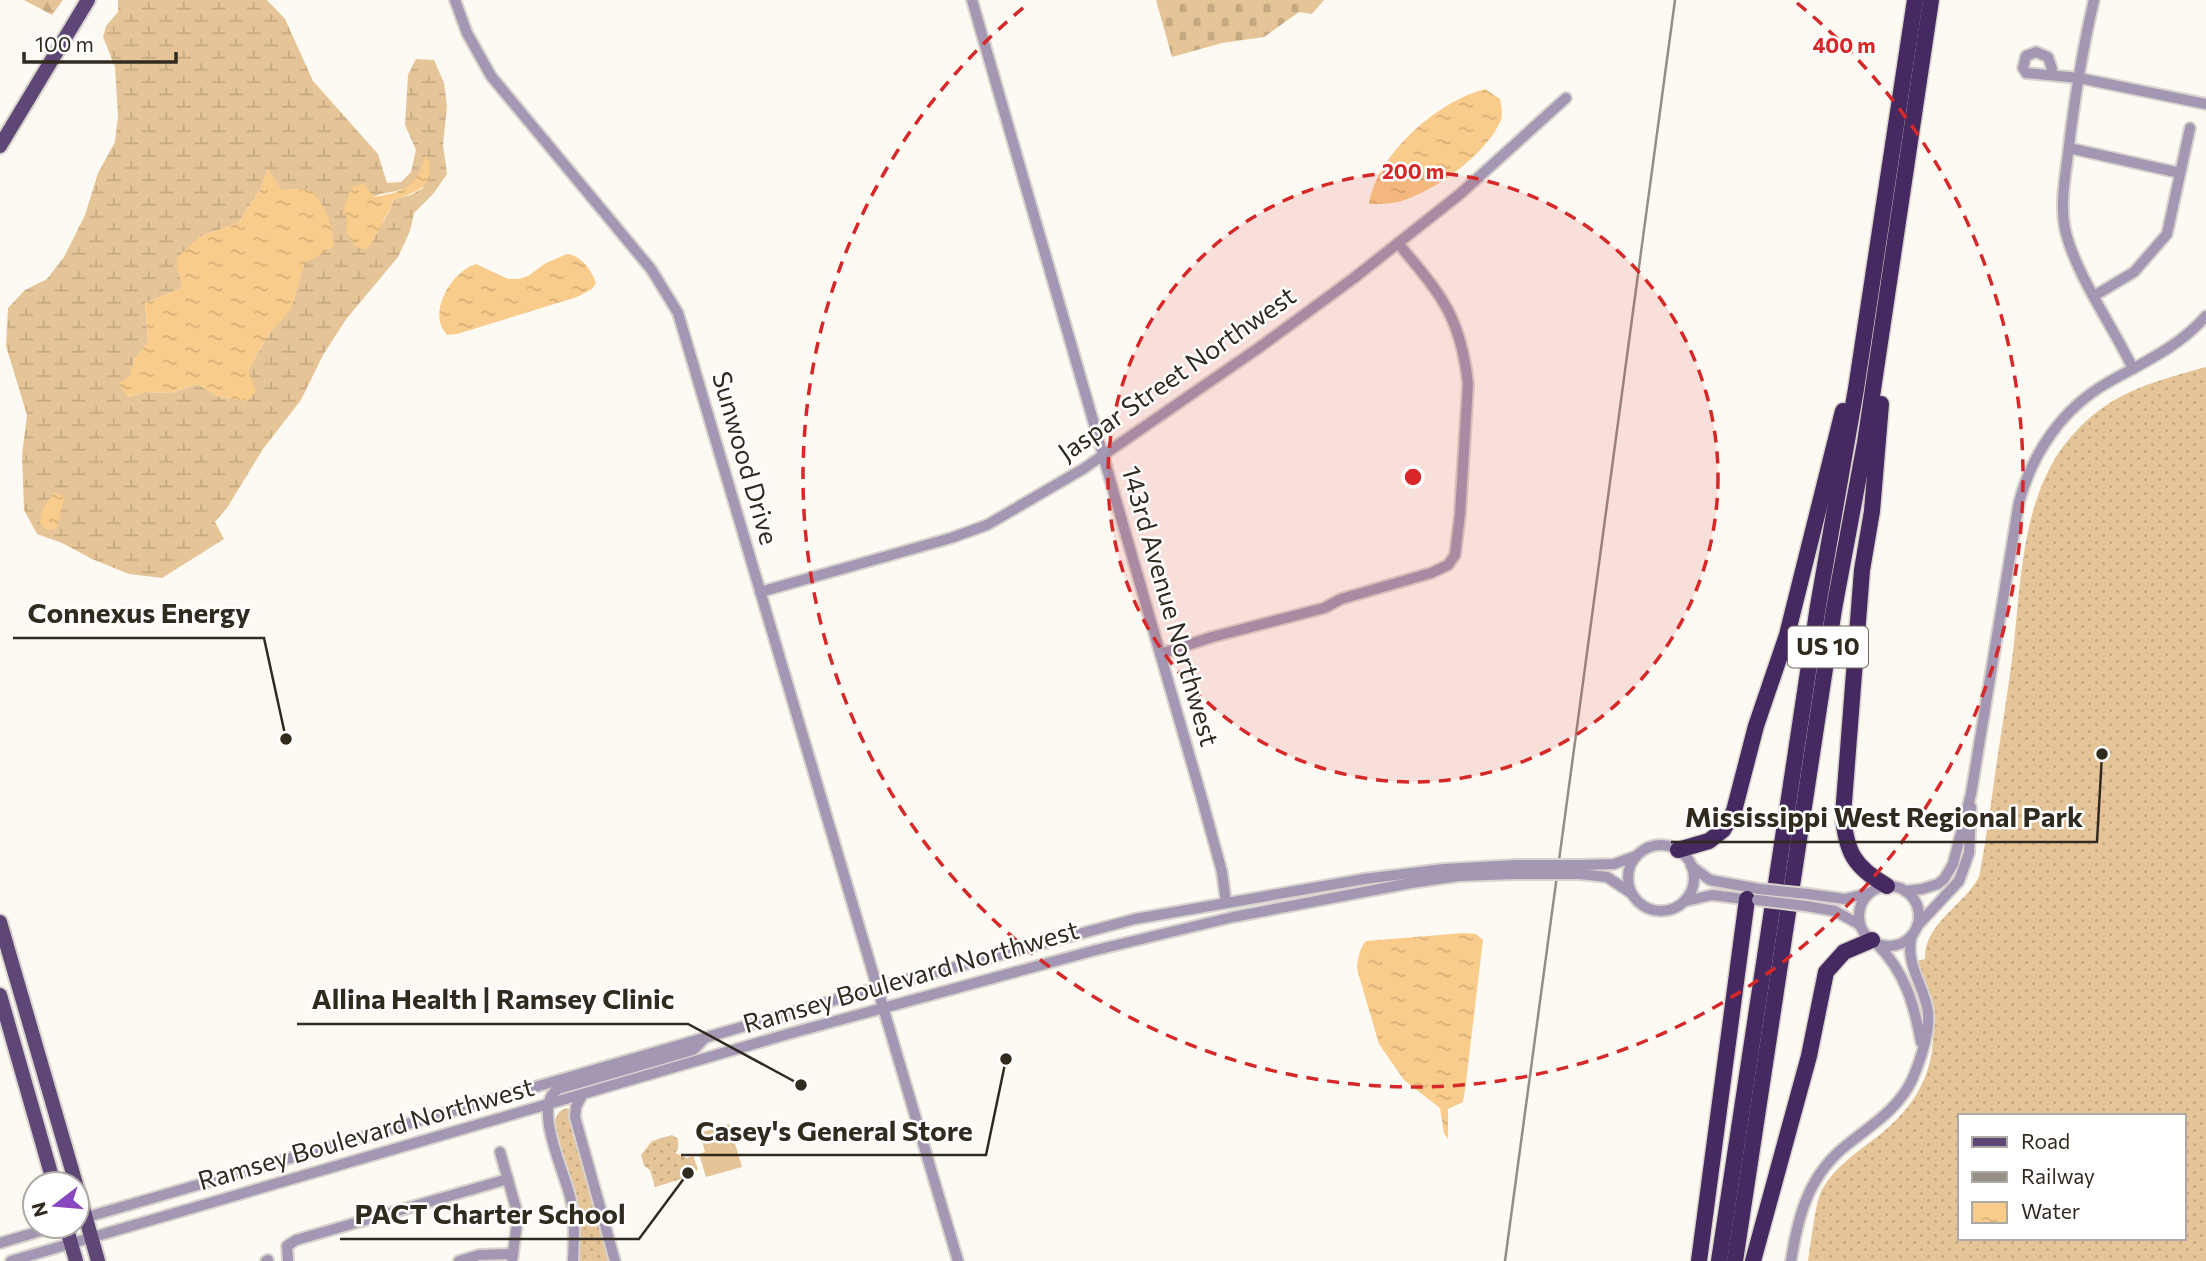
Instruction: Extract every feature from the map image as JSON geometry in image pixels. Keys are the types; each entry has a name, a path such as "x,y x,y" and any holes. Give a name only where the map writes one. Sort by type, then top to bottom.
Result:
{"highway":[{"name":"US 10","path":"1718,1261 1818,606 1865,331 1915,0"},
{"name":"US 10","path":"1735,1261 1834,609 1865,443 1931,0"},
{"path":"1887,886 1867,874 1852,857 1844,833 1843,815 1862,570 1872,511 1890,275"},
{"path":"1678,850 1709,841 1723,830 1734,811 1756,726 1787,635 1865,331"},
{"path":"1699,1261 1754,896"},
{"path":"1753,1261 1809,1056 1826,972 1844,952 1874,942"}],"main road":[{"path":"0,146 88,0"},
{"path":"0,922 72,1170"},
{"path":"0,995 50,1170"},
{"path":"91,1237 98,1261"},
{"path":"70,1240 76,1261"}],"street":[{"name":"Sunwood Drive","path":"455,0 467,33 491,76 651,268 673,302 690,348 958,1261"},
{"name":"143rd Avenue Northwest","path":"972,0 1218,859 1226,902"},
{"path":"2094,0 2069,148 2063,202 2064,228 2094,296 2133,369"},
{"path":"2051,75 2079,78 2206,104"},
{"name":"Jaspar Street Northwest","path":"760,592 951,538 987,525 1103,455 1261,347 1398,243 1460,194 1566,98"},
{"path":"2094,296 2134,272 2167,234 2190,128"},
{"path":"2069,148 2180,173"},
{"path":"1160,654 1212,637 1324,608 1341,599 1431,573 1448,565 1457,548 1468,384 1466,363 1443,301 1398,243"},
{"path":"1754,896 1710,880 1691,866 1678,850 1667,846 1656,845 1645,849 1630,865 1628,876 1631,893 1642,906 1658,911 1674,909 1683,903 1712,895 1807,900 1845,899 1887,886 1906,891 1922,889 1938,884 1950,870 1971,794 2017,513 2026,478 2048,437 2076,406 2106,384 2179,341 2206,316"},
{"path":"1874,942 1886,946 1896,945 1914,930 1959,881 1965,869 1971,837 1971,794"},
{"name":"Ramsey Boulevard Northwest","path":"91,1216 876,988 1135,919 1364,879 1444,869 1581,869 1614,864 1636,856"},
{"path":"1683,903 1693,886 1691,866"},
{"name":"Ramsey Boulevard Northwest","path":"91,1237 882,1008 1096,950 1233,917 1411,883 1516,869"},
{"name":"Ramsey Boulevard Northwest","path":"1581,869 1607,877 1631,893"},
{"path":"1791,1261 1799,1217 1806,1195 1817,1177 1837,1153 1896,1105 1912,1080 1922,1048 1928,1012 1909,958 1917,906 1906,891"},
{"path":"1860,925 1861,905 1869,893"},
{"path":"1807,900 1860,925 1895,964 1908,989 1922,1048"},
{"path":"573,1261 573,1213 548,1122 547,1105 550,1094 558,1089 693,1050 705,1038"},
{"path":"582,1095 575,1117 615,1261"},
{"path":"458,1261 479,1255 513,1258 516,1208 500,1152"},
{"path":"288,1261 287,1246 296,1240 508,1179"},
{"path":"0,1243 21,1237"},
{"name":"Ramsey Boulevard Northwest","path":"11,1261 81,1240"}],"green space":[{"path":"24,0 63,0 52,15"},
{"path":"118,0 267,0 285,19 313,81 378,154 387,183 401,182 411,172 416,150 405,125 408,75 416,59 434,60 444,83 447,106 443,145 447,174 433,194 414,213 410,231 398,257 347,318 323,355 301,400 263,449 227,508 215,522 224,539 162,578 129,574 37,534 24,510 22,455 27,415 6,346 8,308 25,290 47,279 64,257 85,215 98,173 115,142 118,116 115,67 103,37 106,26 118,12","holes":["268,170 281,190 308,189 304,264 291,308 269,334 248,370 247,401 219,397 197,384 171,393 145,392 128,397 134,360 148,342 145,303 182,288 199,237 238,223 261,188","422,171 423,188 411,195 395,199 384,221 347,233 347,219 366,201 380,194 407,188 418,179"]},
{"path":"1156,0 1324,0 1312,14 1299,12 1264,37 1222,43 1172,57"},
{"path":"2206,367 2206,1261 1808,1261 1823,1188 1841,1166 1898,1118 1913,1099 1931,1057 1931,1011 1916,961 1925,959 1926,947 1937,925 1979,877 2011,666 2023,563 2035,504 2045,477 2060,451 2093,415 2108,404 2154,382"},
{"path":"566,1108 571,1110 610,1261 576,1261 572,1190 554,1122 559,1112"},
{"path":"729,1124 742,1167 706,1177 699,1154 705,1152 700,1133"},
{"path":"672,1135 678,1139 675,1153 687,1158 693,1156 698,1169 691,1176 655,1187 650,1170 644,1166 641,1155 652,1141"}],"water":[{"path":"1485,89 1500,99 1502,118 1495,132 1474,156 1447,178 1420,194 1398,202 1369,204 1374,185 1384,167 1412,132 1448,105"},
{"path":"426,154 430,172 425,185 395,199 370,246 365,249 356,247 347,233 344,209 352,187 364,184 374,197 403,189 419,174"},
{"path":"268,169 281,190 308,189 320,201 327,214 334,246 304,264 291,309 269,334 248,370 256,392 247,401 219,397 197,384 171,393 145,392 128,397 119,383 130,376 134,360 148,342 145,303 182,288 176,259 199,237 238,223 261,188"},
{"path":"567,254 577,257 589,269 596,283 592,289 577,297 457,334 447,335 443,329 439,316 443,298 454,280 468,267 476,264 508,279 519,279"},
{"path":"55,493 65,496 56,530 46,529 40,523 42,514 46,503"},
{"path":"1476,934 1483,940 1463,1102 1448,1109 1448,1139 1444,1133 1440,1108 1404,1080 1379,1044 1357,969 1360,950 1366,941"}],"railway":[{"path":"1505,1261 1675,0"}],"place":[{"name":"Connexus Energy","path":"286,739"},
{"name":"Mississippi West Regional Park","path":"2102,754"},
{"name":"Casey's General Store","path":"1006,1059"},
{"name":"Allina Health | Ramsey Clinic","path":"801,1085"},
{"name":"PACT Charter School","path":"688,1173"}]}
